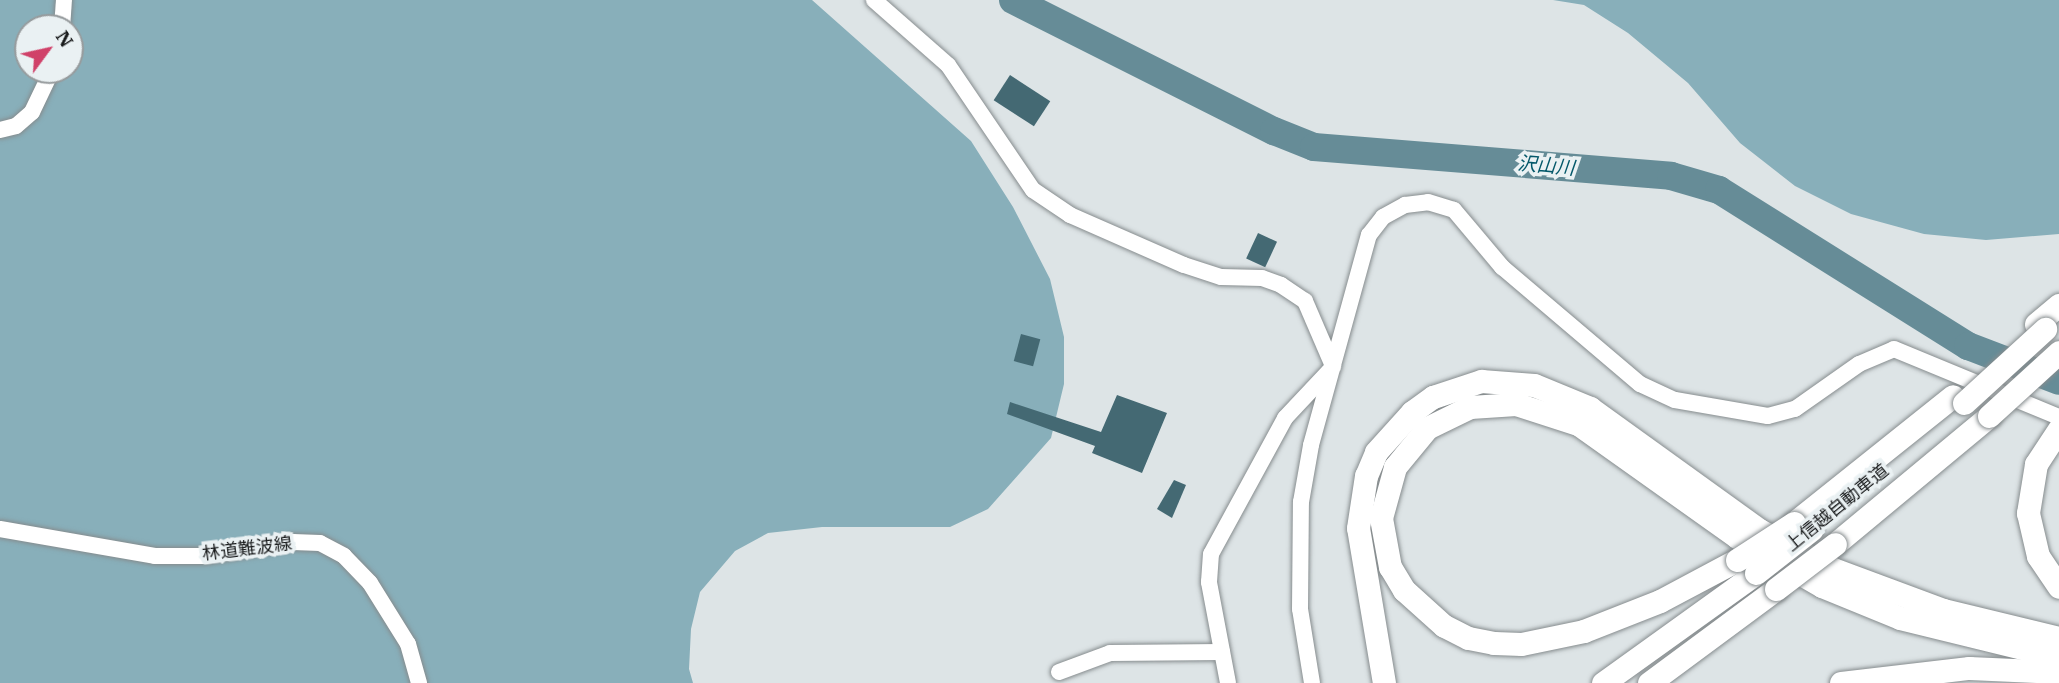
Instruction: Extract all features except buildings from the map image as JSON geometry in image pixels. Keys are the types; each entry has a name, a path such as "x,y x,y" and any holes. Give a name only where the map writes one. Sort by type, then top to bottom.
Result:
{"highway":[{"name":"上信越自動車道","path":"1603,683 1746,566 1803,526 1959,399 2047,323 2059,305"},
{"name":"上信越自動車道","path":"1649,683 1835,544 1989,416 2059,352"},
{"path":"1384,683 1358,528 1366,476 1376,452 1412,412 1433,397 1481,382 1534,385 1590,408 1759,530 1844,574 1943,610 2059,638"},
{"path":"1746,566 1584,631 1521,644 1468,638 1444,626 1404,590 1383,542 1385,493 1409,445 1448,415 1493,403 1545,410 1608,442 1737,537 1822,586 1900,618 2059,657"},
{"path":"2054,435 2036,464 2028,513 2038,556 2059,587"},
{"path":"1841,683 1969,668 2059,672"}],"street":[{"path":"874,0 948,65 1033,190 1070,215 1184,265 1221,277 1262,278 1281,285 1305,301 1333,366"},
{"path":"0,130 16,126 32,112 45,84"},
{"path":"1312,683 1300,609 1301,502 1333,366 1369,235 1383,217 1405,205 1428,202 1454,210 1502,267 1640,384 1675,400 1768,416 1794,410 1860,364 1894,349 2059,416"},
{"path":"1228,683 1209,582 1211,554 1285,418 1333,366"},
{"name":"林道難波線","path":"0,529 155,556 205,556 293,542 320,543 344,556 370,583 408,644 419,683"},
{"path":"1059,672 1110,653 1222,652"}],"shaded area":[{"path":"0,0 812,0 971,141 1013,207 1050,279 1064,337 1064,384 1051,438 988,509 950,527 822,527 768,533 735,551 700,592 691,629 689,669 693,683 0,683"},
{"path":"1553,0 2059,0 2059,234 1986,240 1924,234 1851,214 1795,186 1740,143 1688,83 1628,33 1584,5"}],"waterway":[{"name":"沢山川","path":"1013,0 1274,131 1314,147 1671,176 1719,190 1968,346 2059,381"}]}
